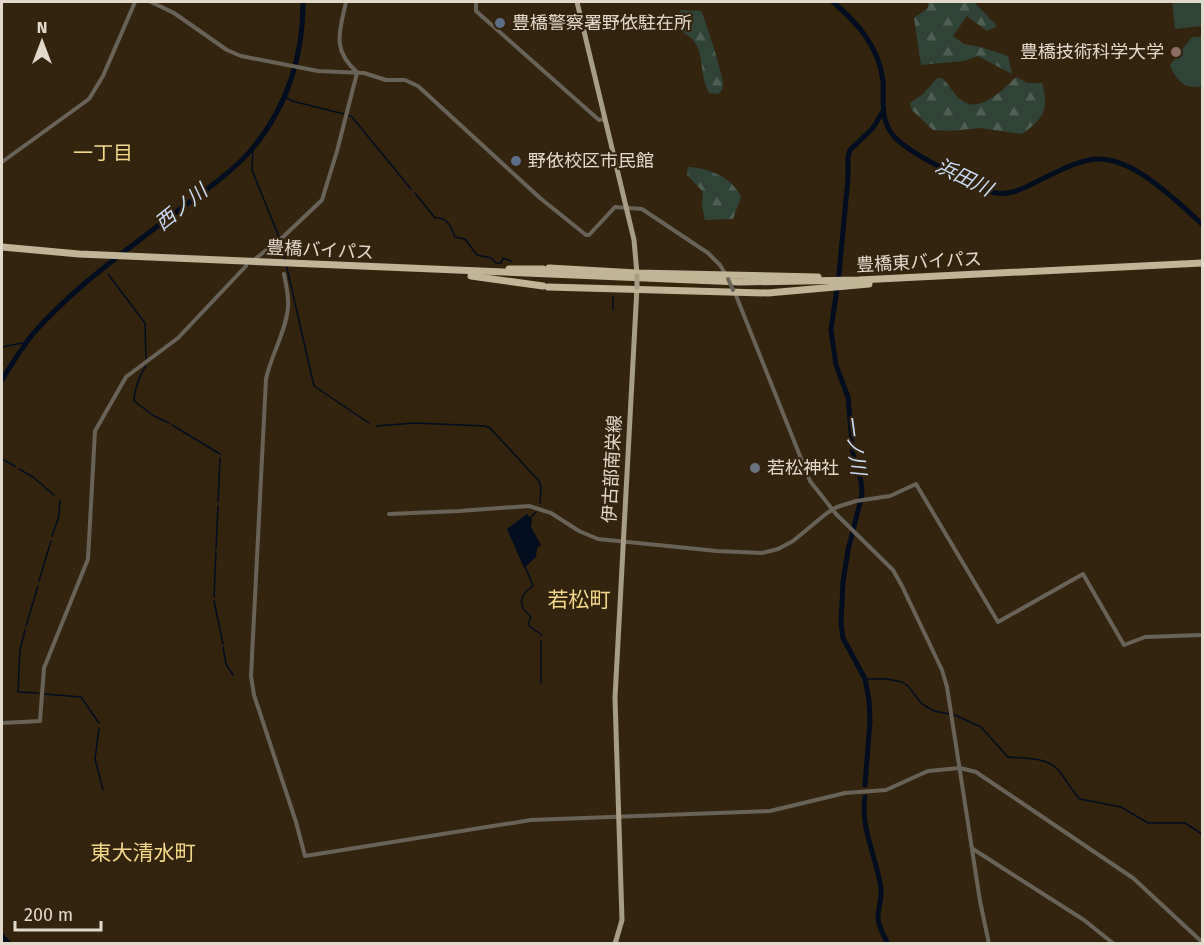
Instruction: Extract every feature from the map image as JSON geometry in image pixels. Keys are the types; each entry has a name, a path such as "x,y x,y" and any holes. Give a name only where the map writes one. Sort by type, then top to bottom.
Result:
{"highway":[{"name":"豊橋バイパス","path":"2,248 108,256 637,281"},
{"name":"豊橋東バイパス","path":"843,282 1203,263"},
{"path":"455,271 584,269 637,281 734,291 843,282"},
{"path":"434,270 545,286 727,277 843,282 931,276"},
{"name":"豊橋東バイパス","path":"637,281 832,282"}],"main road":[{"name":"伊古部南栄線","path":"577,2 636,253 637,281 615,698 622,920 615,944"}],"street":[{"path":"2,162 89,99 103,76 135,2"},
{"path":"151,2 174,13 194,29 233,52 302,68 370,74 386,80 405,80 424,90 540,198 586,235 589,235 615,207 642,209 717,261 734,291 808,477 832,509 884,561 902,585 942,670 989,944"},
{"path":"346,2 339,44 357,73"},
{"path":"476,2 476,11 599,120 605,119"},
{"path":"255,259 280,240 322,200 357,73"},
{"path":"2,723 40,721 44,668 88,559 93,439 103,415 126,377 173,342 246,266"},
{"path":"284,274 288,293 286,318 270,360 266,379 251,676 254,695 294,814 305,856 531,820 770,811 845,793 886,790 928,771 960,768 976,772 1133,878 1203,942"},
{"path":"389,514 529,506 551,513 588,536 603,540 762,553 793,542 832,509 856,501 898,493 916,484 998,622 1083,574 1124,645 1145,637 1203,635"},
{"path":"972,848 1084,920 1114,944"}],"green space":[{"path":"928,2 974,2 997,26 987,31 967,16 953,36 964,44 1008,56 1012,74 978,56 964,61 921,65 914,18 928,8"},
{"path":"1172,2 1202,2 1202,26 1175,29"},
{"path":"680,10 701,11 723,81 718,94 709,93 706,87 697,46 678,24"},
{"path":"1192,37 1202,37 1202,86 1196,87 1191,87 1178,80 1170,65"},
{"path":"1016,77 1027,83 1042,83 1045,100 1045,107 1040,118 1022,134 980,128 933,130 912,110 910,103 923,94 937,78 942,78 964,102 978,104 993,97"},
{"path":"688,167 712,172 732,184 741,197 733,219 705,220 702,206 703,192 687,175"}],"water":[{"path":"527,514 532,520 531,527 541,545 537,548 536,557 524,568 507,529"}],"waterway":[{"name":"西ノ川","path":"2,380 32,335 79,288 223,177 252,149 275,116 291,80 300,42 303,2"},
{"name":"浜田川","path":"833,2 859,27 877,57 883,81 883,108 888,128 899,142 923,158 990,192 997,193 1023,188 1077,163 1104,159 1135,170 1164,191 1202,224"},
{"path":"284,96 292,101 344,114"},
{"name":"一ノ川","path":"865,785 870,721 869,700 865,679 843,638 841,623 843,582 848,550 862,495 861,481 853,454 848,397 836,365 831,330 839,274 848,157 850,150 873,128 883,111"},
{"path":"348,115 411,189"},
{"path":"253,148 252,170 281,242 285,260"},
{"path":"415,193 435,218 446,221 455,237 465,239 477,255 491,258 496,263 501,263 503,258 511,261"},
{"path":"286,264 314,386 369,423"},
{"path":"108,274 145,323 146,359"},
{"path":"613,297 613,310"},
{"path":"2,347 27,342"},
{"path":"146,366 138,383 134,401 154,416 169,423"},
{"path":"376,426 415,423 490,428 539,481 540,503"},
{"path":"172,425 220,454"},
{"path":"218,502 220,458"},
{"path":"2,459 15,466"},
{"path":"19,469 33,477 54,495"},
{"path":"52,536 59,516 60,500"},
{"path":"216,549 218,506"},
{"path":"530,518 536,512"},
{"path":"39,581 51,541"},
{"path":"214,597 216,552"},
{"path":"525,566 533,586 522,597 522,605 531,617 529,626 542,635"},
{"path":"26,626 38,586"},
{"path":"214,601 223,644"},
{"path":"25,630 20,650 18,692 38,693"},
{"path":"541,641 541,683"},
{"path":"223,647 226,664 233,675"},
{"path":"865,679 902,682 922,704 934,711 955,715 981,727 1008,757 1036,759 1049,763 1060,772 1080,799 1121,807 1148,823 1185,823 1202,834"},
{"path":"44,694 81,697 99,723"},
{"path":"99,728 95,759 103,790"},
{"name":"一ノ川","path":"865,797 867,832 881,889 878,921 888,944"},
{"path":"2,936 9,944"}],"place":[{"name":"豊橋警察署野依駐在所","path":"500,23"},
{"name":"豊橋技術科学大学","path":"1176,52"},
{"name":"野依校区市民館","path":"516,161"},
{"name":"若松神社","path":"755,468"}],"district":[{"name":"一丁目","path":"103,153"},
{"name":"若松町","path":"579,600"},
{"name":"東大清水町","path":"143,853"}]}
